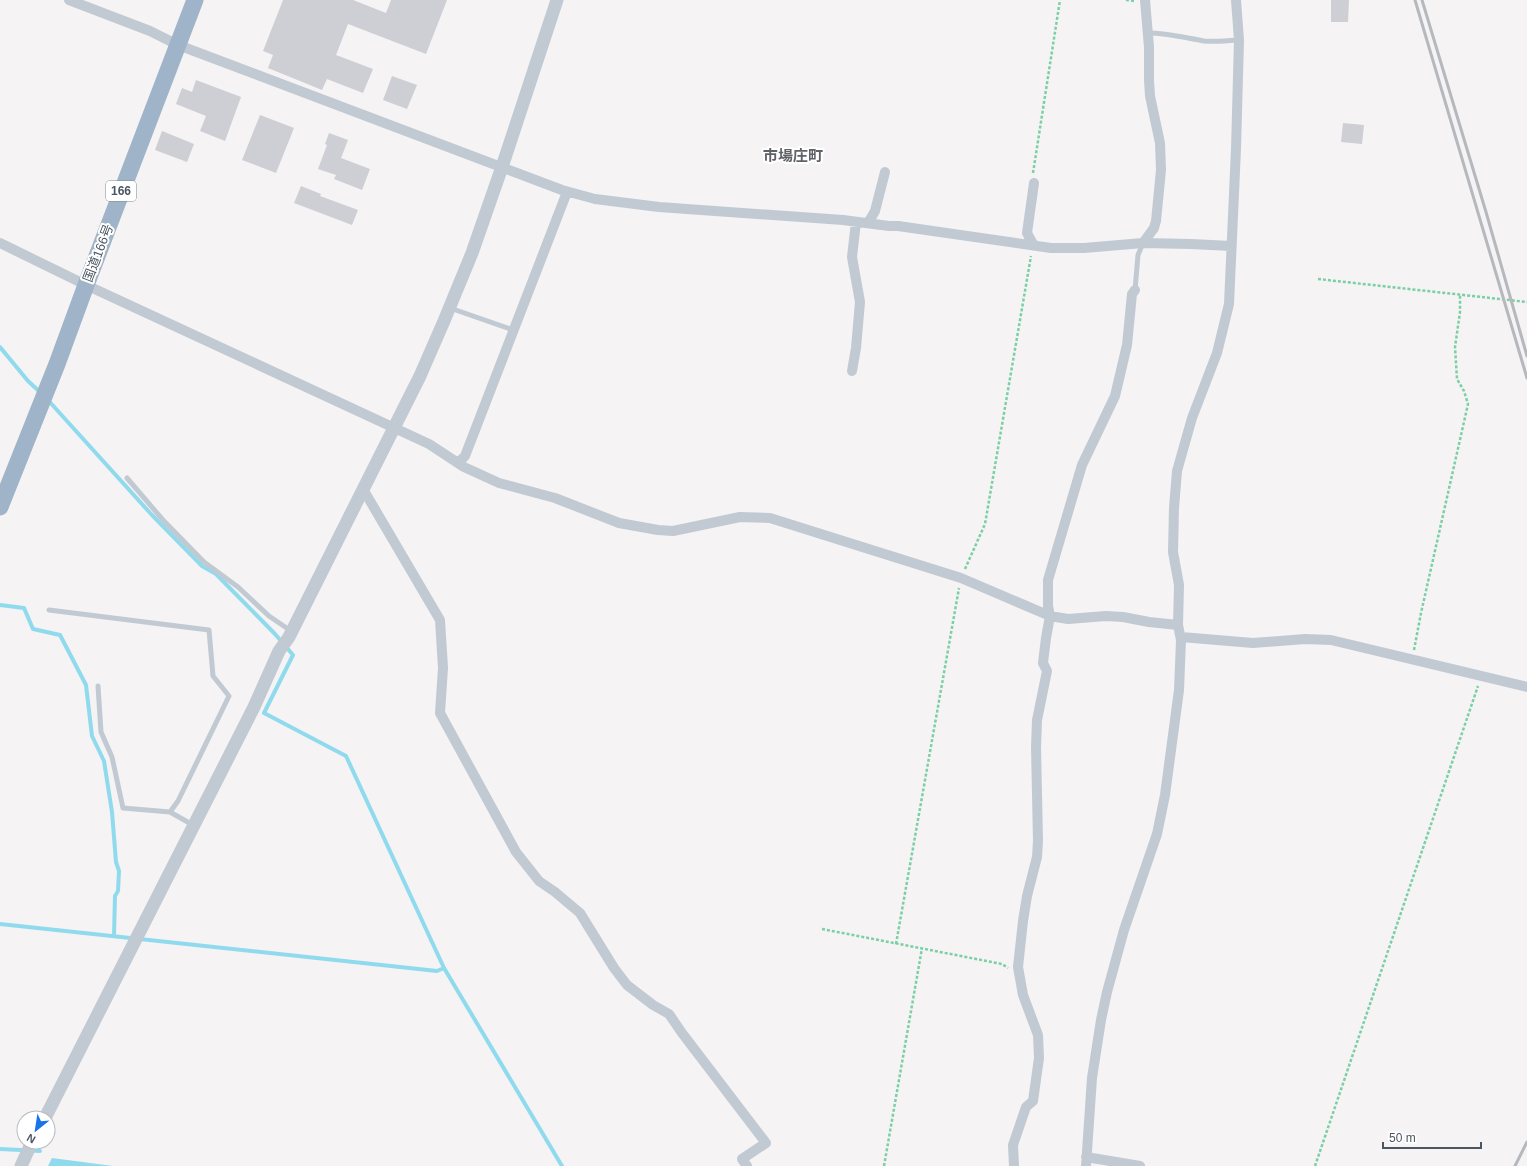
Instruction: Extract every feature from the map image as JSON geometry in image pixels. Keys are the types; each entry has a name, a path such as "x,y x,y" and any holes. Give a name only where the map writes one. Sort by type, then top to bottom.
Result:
{"highway":[{"name":"国道166号","path":"0,507 57,364 195,0"}],"street":[{"path":"69,0 150,31 178,45 567,192 596,199 659,207 913,227 1051,248 1084,248 1142,243 1231,246"},
{"path":"49,1110 254,708 279,652 290,634 420,376 472,253 557,0"},
{"path":"1142,243 1154,228 1156,221 1161,170 1160,143 1148,80 1149,47 1145,0"},
{"path":"1140,1166 1086,1161 1092,1078 1107,992 1126,923 1156,834 1165,795 1179,690 1181,637 1178,625 1179,585 1173,552 1177,471 1192,418 1215,360 1229,304 1239,40 1236,0"},
{"path":"868,223 875,211 885,172"},
{"path":"1032,244 1027,234 1034,183"},
{"path":"458,463 465,456 567,192"},
{"path":"852,371 860,302 852,257 856,222"},
{"path":"0,243 86,285 429,444 464,467 499,483 555,498 619,523 658,530 673,531 740,518 770,518 962,574 1050,616 1068,618 1106,616 1123,617 1149,622 1178,625"},
{"path":"1014,1166 1013,1145 1026,1107 1033,1101 1039,1058 1038,1035 1023,995 1018,967 1026,902 1037,857 1037,720 1047,670 1043,663 1050,616 1048,606 1048,580 1082,465 1115,396 1127,345 1132,294 1135,290"},
{"path":"363,489 440,620 443,668 440,713 516,852 539,881 556,892 580,913 614,968 627,985 653,1005 669,1014 766,1143 742,1159 747,1166"},
{"path":"1181,637 1253,643 1305,639 1331,640 1413,658 1527,687"},
{"path":"23,1163 29,1150"}],"lane":[{"path":"1148,33 1205,41 1221,42 1239,40"},
{"path":"1135,290 1138,255 1142,243"},
{"path":"450,308 513,330"},
{"path":"127,478 163,520 204,562 238,587 268,616 290,634"},
{"path":"49,610 209,630 214,676 229,696 178,801 170,812"},
{"path":"98,686 101,732 112,757 124,808 170,812 194,825"}],"path":[{"path":"1034,183 1032,179 1060,0"},
{"path":"896,944 962,574 985,524 1032,244"},
{"path":"1318,279 1527,302"},
{"path":"1413,658 1421,613 1468,404 1464,391 1457,379 1455,347 1460,312 1460,294"},
{"path":"1315,1166 1481,676"},
{"path":"822,929 1002,964 1010,970 1018,967"},
{"path":"884,1166 922,948"}],"water":[{"path":"52,1158 113,1166 48,1166"}],"building":[{"path":"283,0 353,0 386,13 391,0 447,0 426,54 348,24 336,55 373,69 363,93 327,79 322,90 268,68 273,55 263,51"},
{"path":"1331,0 1349,0 1348,22 1331,22"},
{"path":"392,76 417,85 407,109 383,100"},
{"path":"196,80 241,97 225,141 200,131 206,116 176,104 182,88 192,92"},
{"path":"260,115 294,128 276,173 242,160"},
{"path":"1343,123 1364,125 1362,144 1341,142"},
{"path":"162,131 194,144 187,162 155,150"},
{"path":"329,133 348,140 341,158 370,169 362,190 334,179 336,175 318,169 327,145 325,144"},
{"path":"301,186 321,194 320,196 358,210 352,225 294,203"}],"waterway":[{"path":"0,347 28,381 41,393"},
{"path":"47,399 151,514 202,566 216,574 275,634 293,655 264,713 346,756 444,968 562,1166"},
{"path":"0,605 24,608 33,629 60,635 86,685 92,736 104,761 112,812 116,862 119,871 118,891 115,896 114,935"},
{"path":"0,924 437,971 444,968"},
{"path":"0,1149 40,1151"}],"railway":[{"path":"1415,0 1527,378"},
{"path":"1422,0 1486,212 1527,356"},
{"path":"1515,1166 1527,1142"}],"district":[{"name":"市場庄町","path":"793,155"}]}
